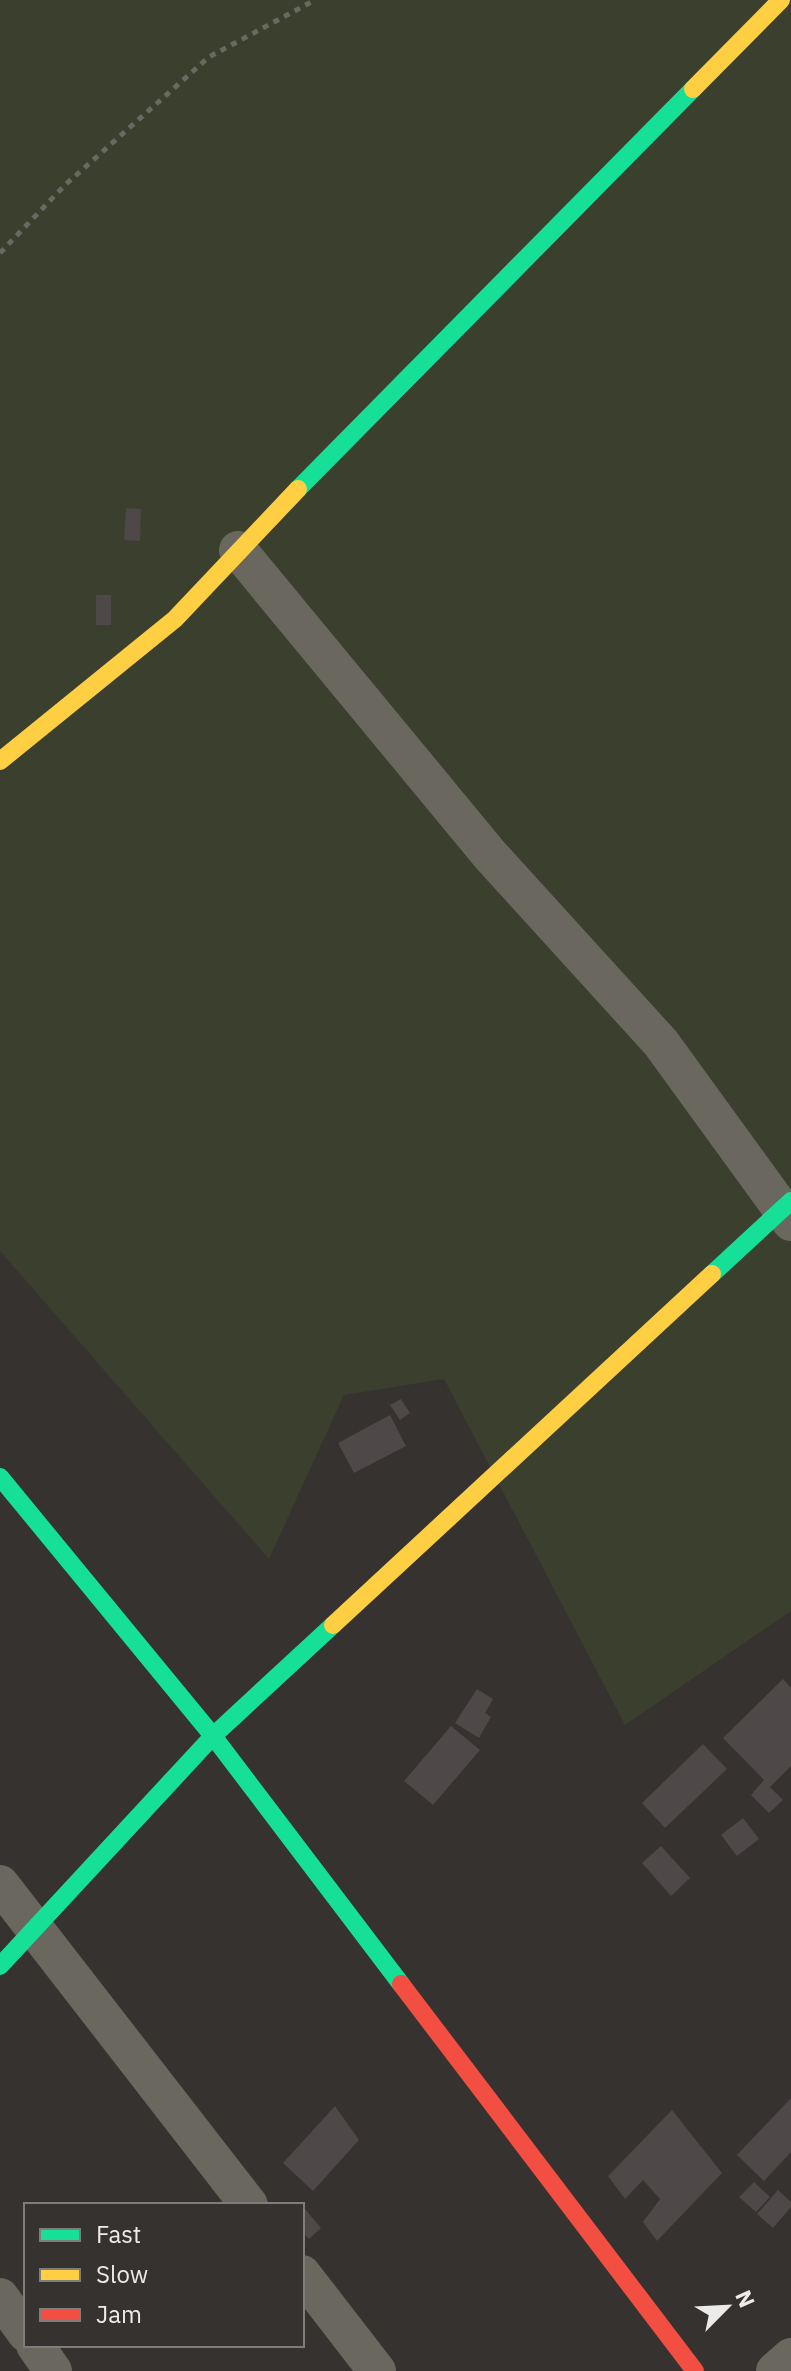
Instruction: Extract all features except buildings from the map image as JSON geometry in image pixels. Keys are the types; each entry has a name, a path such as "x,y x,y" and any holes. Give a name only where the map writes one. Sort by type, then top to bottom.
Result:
{"street":[{"path":"0,761 175,619 238,550 781,0"},
{"path":"0,1966 213,1736 788,1211 661,1043 490,855 238,550"},
{"path":"0,1477 213,1736 695,2371"},
{"path":"0,1884 247,2203"},
{"path":"304,2277 377,2371"},
{"path":"0,2297 24,2330"},
{"path":"36,2347 53,2371"},
{"path":"775,2371 791,2357"}],"path":[{"path":"0,253 65,185 209,57 315,0"}],"green space":[{"path":"0,0 791,0 791,1611 625,1725 444,1379 344,1395 269,1559 0,1251"}],"traffic: fast":[{"path":"298,489 693,89"},
{"path":"712,1274 791,1201"},
{"path":"0,1477 213,1736 401,1984"},
{"path":"0,1966 213,1736 333,1625"}],"traffic: slow":[{"path":"693,89 781,0"},
{"path":"0,761 175,619 298,489"},
{"path":"333,1625 712,1274"}],"traffic: jam":[{"path":"401,1984 695,2371"}]}
